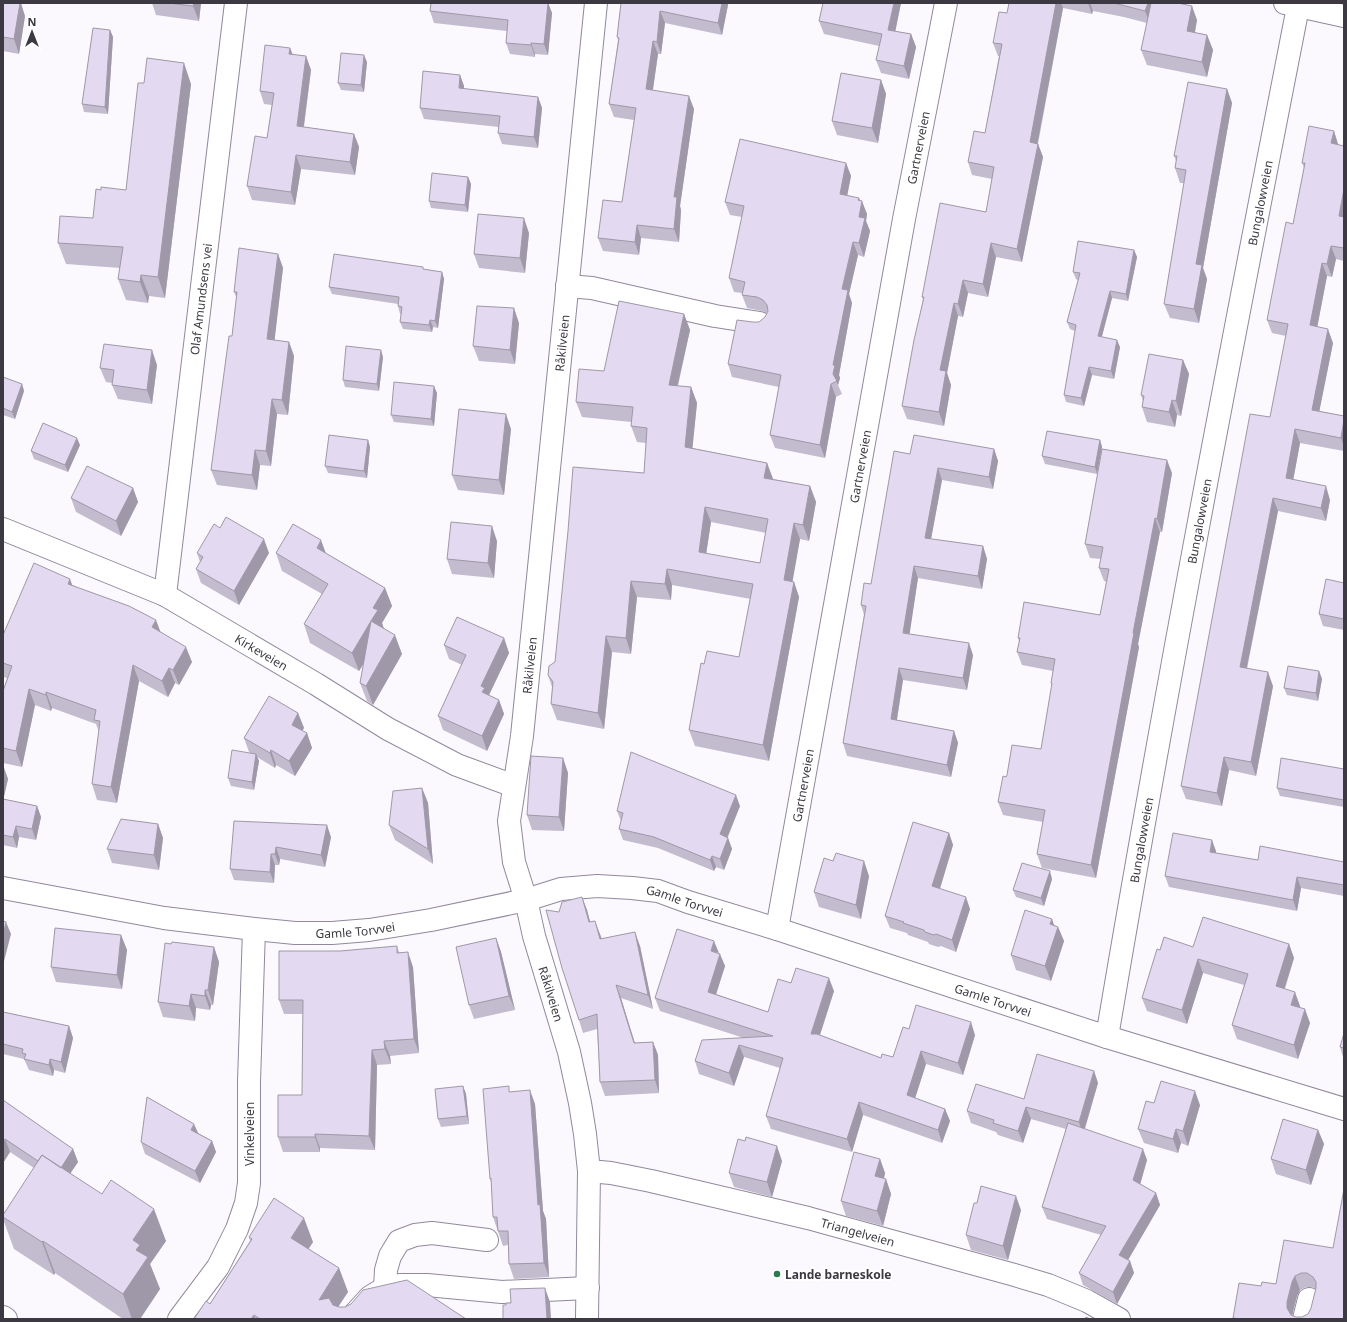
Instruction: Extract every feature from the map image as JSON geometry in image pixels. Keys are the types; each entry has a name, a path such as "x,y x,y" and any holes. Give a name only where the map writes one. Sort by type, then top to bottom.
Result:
{"street":[{"name":"Olaf Amundsens vei","path":"165,595 236,3"},
{"name":"Råkilveien","path":"587,1319 589,1171 585,1134 580,1103 570,1060 534,936 526,900 514,862 509,821 522,736 596,3"},
{"name":"Gartnerveien","path":"777,929 904,219 946,3"},
{"path":"1291,5 1344,16"},
{"name":"Bungalowveien","path":"1106,1037 1141,832 1226,374 1291,5"},
{"path":"567,286 592,288 715,316 760,323"},
{"name":"Kirkeveien","path":"3,529 165,595 309,680 388,729 457,765 485,774 514,786"},
{"name":"Gamle Torvvei","path":"3,888 164,918 295,933 332,933 369,930 431,920 526,900 561,889 597,886 658,891 1106,1037 1344,1109"},
{"name":"Vinkelveien","path":"179,1319 218,1267 237,1229 246,1203 249,1183 249,1082 254,929"},
{"name":"Triangelveien","path":"589,1171 611,1173 659,1183 808,1218 1011,1274 1048,1285 1080,1298 1119,1319"},
{"path":"386,1288 386,1270 390,1256 399,1241 415,1235 432,1233 487,1240"},
{"path":"350,1319 370,1297 386,1288 400,1285 427,1285 502,1292 588,1288"}],"building":[{"path":"3,3 20,3 14,39 3,37"},
{"path":"168,3 194,3 193,6"},
{"path":"431,3 548,3 544,44 531,43 531,45 506,43 508,20 430,11"},
{"path":"621,3 722,3 718,23 660,11 657,42 653,41 646,89 689,96 674,197 677,197 674,229 637,225 635,242 598,238 603,200 622,202 636,108 609,104 619,38 617,37"},
{"path":"823,3 894,3 888,30 911,34 904,66 876,60 882,34 819,21"},
{"path":"1009,3 1056,3 1030,142 1038,144 1017,249 991,243 983,284 963,280 958,304 954,303 940,370 946,371 939,412 902,406 914,340 924,297 922,297 940,203 986,212 994,167 968,162 974,131 985,133 1002,44 993,43 999,12 1007,13"},
{"path":"1114,3 1148,3 1145,11"},
{"path":"1151,3 1178,3 1192,6 1187,31 1207,35 1202,62 1141,50"},
{"path":"93,28 110,30 105,107 82,104"},
{"path":"265,45 290,48 289,54 306,56 297,126 354,134 350,162 296,155 291,192 247,186 255,136 267,138 274,93 260,91"},
{"path":"341,53 364,55 361,85 338,83"},
{"path":"147,58 184,63 158,277 141,275 140,282 118,279 123,247 58,243 60,216 93,218 96,189 101,190 101,187 126,190 138,83 144,83"},
{"path":"423,71 460,75 459,88 538,97 534,137 498,133 500,116 420,108"},
{"path":"841,73 881,80 872,128 832,121"},
{"path":"1188,82 1227,89 1196,264 1202,265 1194,309 1164,304 1186,170 1175,168 1177,156 1174,156"},
{"path":"1309,126 1334,131 1331,143 1344,146 1344,189 1339,216 1344,217 1344,248 1331,246 1327,264 1322,263 1310,325 1328,329 1312,410 1344,416 1344,420 1341,438 1295,429 1286,478 1326,486 1321,508 1273,498 1240,667 1268,672 1251,762 1224,757 1217,793 1181,786 1250,414 1270,417 1288,324 1267,320 1286,222 1293,224 1305,163 1302,163"},
{"path":"740,139 846,163 840,194 859,198 858,200 862,201 859,217 865,218 859,243 853,242 842,289 848,290 833,365 835,365 833,374 837,381 831,384 820,445 770,435 781,375 728,364 737,320 759,322 765,317 768,311 767,305 763,300 757,297 742,295 745,282 729,278 744,206 725,202"},
{"path":"432,173 468,177 465,205 429,201"},
{"path":"478,214 524,218 520,258 474,254"},
{"path":"1078,241 1134,250 1126,294 1110,291 1098,336 1117,340 1111,371 1089,367 1081,398 1064,395 1076,325 1067,322 1080,273 1073,272"},
{"path":"239,248 278,254 267,339 289,342 282,400 272,399 266,451 255,450 252,475 211,470 229,336 232,336 237,292 234,292"},
{"path":"334,254 423,267 423,269 442,272 435,321 430,320 429,325 400,322 402,307 398,306 399,297 329,287"},
{"path":"619,301 684,314 669,385 691,387 685,447 767,463 764,478 810,486 803,525 794,523 784,580 794,582 763,745 689,730 701,663 704,664 707,651 739,657 753,584 667,569 665,584 631,581 626,638 606,636 598,713 551,704 553,682 548,675 549,666 555,662 573,467 644,473 647,428 631,426 633,407 576,402 579,369 604,371","holes":["705,507 768,519 760,563 699,552"]},
{"path":"477,306 514,308 510,350 473,346"},
{"path":"104,344 152,350 147,390 112,385 114,370 100,368"},
{"path":"346,346 381,350 377,384 343,380"},
{"path":"1149,354 1183,360 1176,401 1172,400 1169,412 1142,407 1144,396 1141,395"},
{"path":"3,377 22,384 12,412 3,408"},
{"path":"394,382 434,386 431,419 391,415"},
{"path":"459,409 506,414 499,480 452,475"},
{"path":"43,423 77,438 65,465 31,451"},
{"path":"1047,431 1100,440 1095,467 1042,456"},
{"path":"329,435 368,440 364,471 325,466"},
{"path":"914,435 994,449 989,477 938,468 925,538 983,546 978,576 914,566 903,633 969,643 963,678 899,668 891,719 954,731 947,765 843,743 866,606 861,605 864,583 871,584 894,451 910,454"},
{"path":"1102,449 1167,460 1157,519 1155,518 1133,633 1091,865 1037,854 1045,810 998,802 1003,776 1006,777 1007,775 1012,745 1041,749 1052,683 1055,659 1017,652 1024,602 1100,615 1109,569 1099,568 1103,547 1085,544"},
{"path":"87,466 133,488 116,521 71,498"},
{"path":"226,517 264,539 234,591 196,569 203,557 197,553 214,524 220,528"},
{"path":"451,522 492,526 488,563 447,559"},
{"path":"293,524 321,540 317,548 385,588 373,608 378,610 352,653 304,624 328,584 276,553"},
{"path":"34,563 70,579 68,584 129,606 156,620 152,627 186,647 173,670 169,668 162,681 133,665 111,787 92,784 100,721 94,720 96,710 46,692 46,695 29,689 16,751 3,748 3,691 12,666 3,663 3,635"},
{"path":"1326,579 1344,583 1344,619 1319,614"},
{"path":"457,617 504,638 481,686 485,688 482,692 499,700 482,736 438,716 466,655 444,645"},
{"path":"371,621 395,635 366,686 360,683"},
{"path":"1288,666 1319,671 1316,693 1284,688"},
{"path":"269,696 298,713 292,725 307,733 289,761 271,750 270,753 244,738"},
{"path":"232,750 256,754 252,782 228,778"},
{"path":"631,752 736,795 720,834 728,838 720,859 712,856 710,860 654,837 619,829 623,813 617,811"},
{"path":"531,756 563,758 559,817 527,815"},
{"path":"1281,758 1344,769 1344,800 1277,788"},
{"path":"422,788 428,849 389,825 393,791"},
{"path":"3,799 37,806 32,829 16,826 13,837 3,835"},
{"path":"121,819 158,824 154,855 107,849"},
{"path":"234,821 327,825 321,855 276,847 275,854 271,854 270,872 230,869"},
{"path":"913,822 949,833 932,886 966,897 952,940 936,934 934,935 925,932 924,930 903,923 904,922 885,916"},
{"path":"1173,833 1212,840 1210,852 1258,860 1260,846 1344,862 1344,885 1297,877 1293,900 1165,876"},
{"path":"836,853 864,861 856,905 814,892 824,858 833,861"},
{"path":"1022,863 1050,871 1041,898 1013,890"},
{"path":"582,897 589,922 595,921 600,939 635,932 648,995 616,985 634,1043 653,1042 655,1080 600,1082 597,1014 579,1020 562,968 546,910 559,912 562,902"},
{"path":"1025,910 1052,919 1050,924 1058,927 1045,966 1011,955"},
{"path":"1203,917 1289,944 1276,986 1295,992 1291,1005 1305,1009 1294,1045 1232,1025 1248,974 1198,959 1182,1010 1142,998 1157,949 1160,950 1164,937 1193,947"},
{"path":"3,921 6,922 3,935"},
{"path":"55,928 121,935 117,975 51,967"},
{"path":"677,929 714,941 711,951 720,954 708,992 768,1012 778,979 791,983 796,968 829,978 811,1034 817,1034 881,1058 882,1054 893,1057 903,1027 909,1029 916,1005 971,1022 958,1063 921,1051 907,1095 945,1109 938,1130 859,1102 847,1139 766,1116 783,1058 739,1045 729,1073 695,1061 702,1040 773,1036 655,998"},
{"path":"496,938 509,996 469,1005 456,947"},
{"path":"172,942 214,947 208,990 205,990 205,996 191,994 189,1006 158,1002 165,943 171,944"},
{"path":"397,946 397,953 408,952 414,1039 384,1041 385,1049 372,1050 369,1136 315,1134 315,1137 278,1137 278,1095 302,1095 303,1000 279,1000 279,951 340,951"},
{"path":"3,1012 69,1026 61,1062 50,1059 49,1065 24,1059 26,1054 22,1053 23,1049 3,1044"},
{"path":"1344,1033 1344,1048 1340,1047"},
{"path":"1037,1054 1094,1071 1079,1122 1026,1107 1018,1131 993,1123 994,1120 967,1111 976,1084 1024,1099"},
{"path":"1161,1081 1195,1091 1183,1131 1176,1129 1173,1139 1138,1129 1146,1101 1154,1103"},
{"path":"463,1086 467,1116 438,1119 435,1089"},
{"path":"509,1086 509,1092 530,1090 538,1205 540,1204 544,1263 509,1264 508,1231 498,1231 497,1217 493,1217 483,1089"},
{"path":"147,1097 194,1124 191,1130 212,1141 195,1171 141,1142"},
{"path":"3,1100 73,1149 61,1168 42,1155 38,1161 5,1139 3,1143"},
{"path":"1283,1119 1318,1130 1306,1170 1271,1159"},
{"path":"1068,1123 1143,1149 1133,1180 1156,1193 1119,1255 1130,1261 1113,1292 1079,1273 1106,1226 1042,1207"},
{"path":"746,1137 777,1146 767,1182 729,1173 738,1139 745,1141"},
{"path":"854,1152 880,1159 875,1176 886,1179 877,1211 841,1201"},
{"path":"42,1155 102,1194 111,1180 154,1209 133,1240 140,1245 136,1250 148,1257 123,1294 43,1241 42,1242 3,1217"},
{"path":"981,1186 1016,1196 1003,1246 966,1235 974,1203 977,1203"},
{"path":"1344,1189 1344,1319 1233,1318 1239,1283 1261,1286 1262,1282 1276,1284 1284,1240 1333,1248","holes":["1301,1273 1307,1273 1313,1277 1316,1282 1316,1288 1308,1314 1302,1317 1296,1317 1291,1315 1287,1308 1287,1302 1295,1276"]},
{"path":"274,1198 304,1218 291,1238 339,1268 319,1300 329,1298 333,1305 345,1307 351,1304 363,1290 407,1280 466,1319 260,1319 254,1315 251,1319 194,1319 206,1301 210,1304 252,1239 249,1237"},
{"path":"545,1288 547,1319 503,1319 503,1305 506,1305 506,1303 511,1303 510,1289"}],"place":[{"name":"Lande barneskole","path":"777,1274"}]}
